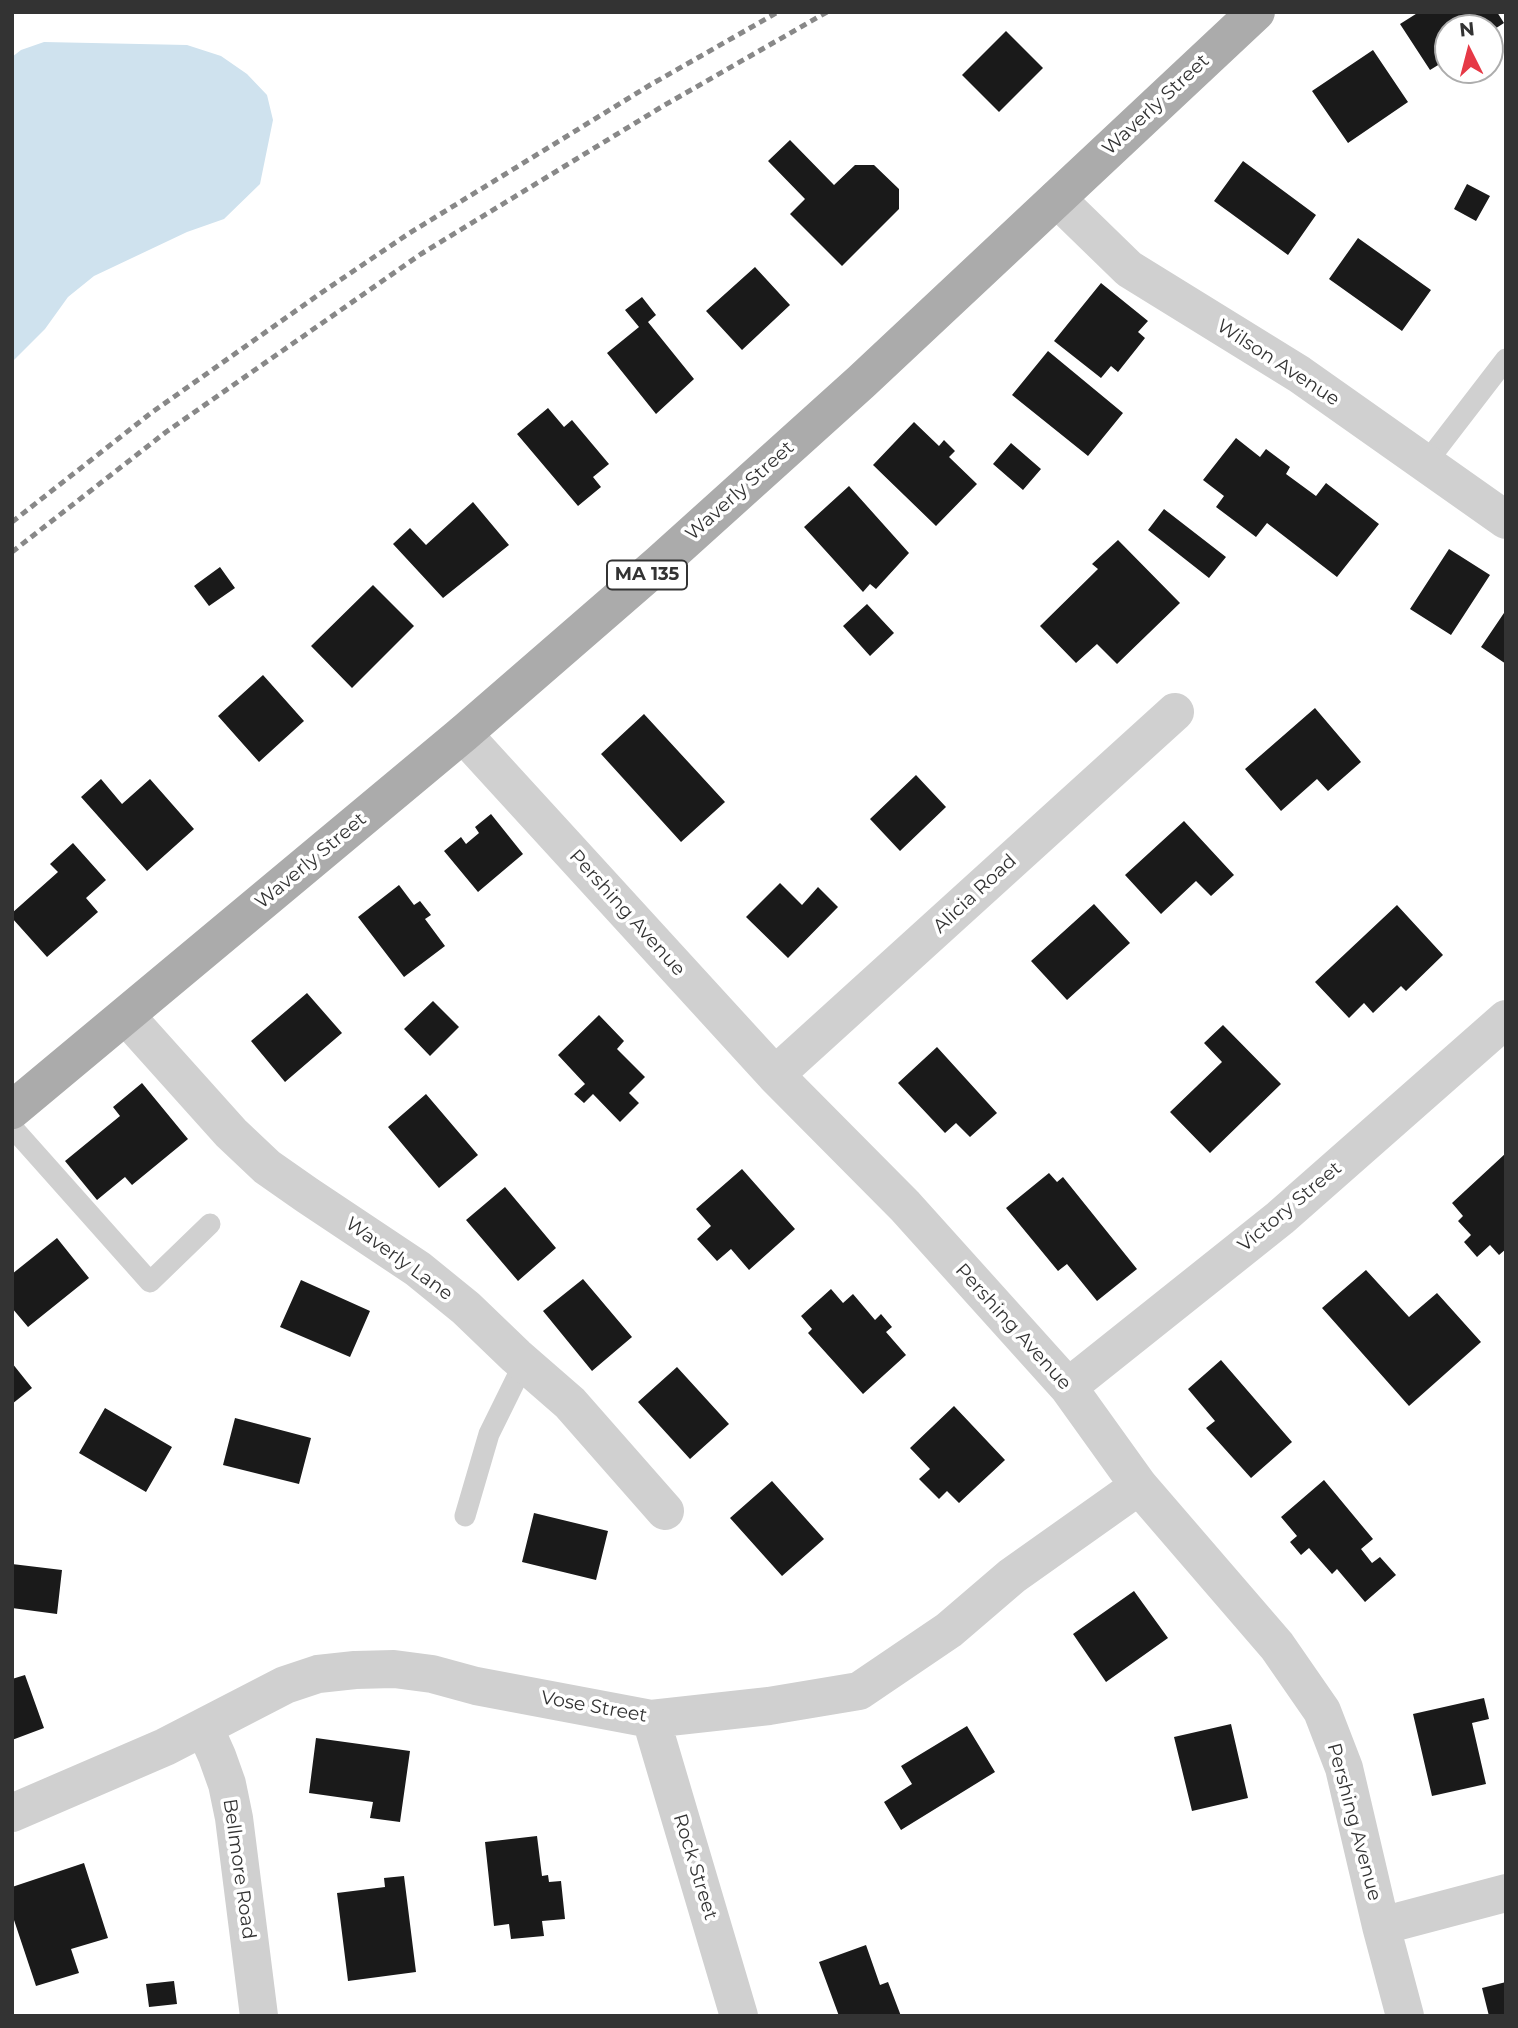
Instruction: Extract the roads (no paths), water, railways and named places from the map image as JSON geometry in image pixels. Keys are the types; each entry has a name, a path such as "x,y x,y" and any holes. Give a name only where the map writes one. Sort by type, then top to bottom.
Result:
{"main road":[{"name":"Waverly Street","path":"12,1110 463,734 670,555 861,382 1256,12"}],"street":[{"name":"Wilson Avenue","path":"1057,199 1129,269 1299,374 1506,520"},
{"name":"Alicia Road","path":"775,1075 1175,712"},
{"name":"Pershing Avenue","path":"463,734 775,1075 905,1206 1068,1387 1139,1486 1277,1646 1322,1711 1344,1768 1405,2016"},
{"name":"Waverly Lane","path":"126,1016 231,1133 267,1167 418,1269 466,1308 570,1403 665,1511"},
{"name":"Victory Street","path":"1068,1387 1280,1217 1506,1019"},
{"name":"Vose Street","path":"12,1813 165,1748 285,1685 318,1674 394,1669 432,1674 476,1686 651,1719 769,1706 859,1691 949,1630 1012,1576 1139,1486"},
{"name":"Rock Street","path":"651,1719 739,2016"},
{"name":"Bellmore Road","path":"204,1727 218,1756 232,1807 259,2016"},
{"path":"1381,1926 1506,1893"}],"lane":[{"path":"1426,463 1506,359"},
{"path":"12,1127 150,1282 209,1224"},
{"path":"465,1516 489,1434 524,1363"}],"water":[{"path":"44,42 187,45 221,56 247,74 267,95 273,120 260,184 224,219 187,232 94,276 68,297 45,329 12,362 12,57 21,50"}],"railway":[{"path":"12,522 151,413 408,234 650,85 778,12"},
{"path":"12,552 166,432 421,254 663,106 827,12"}]}
